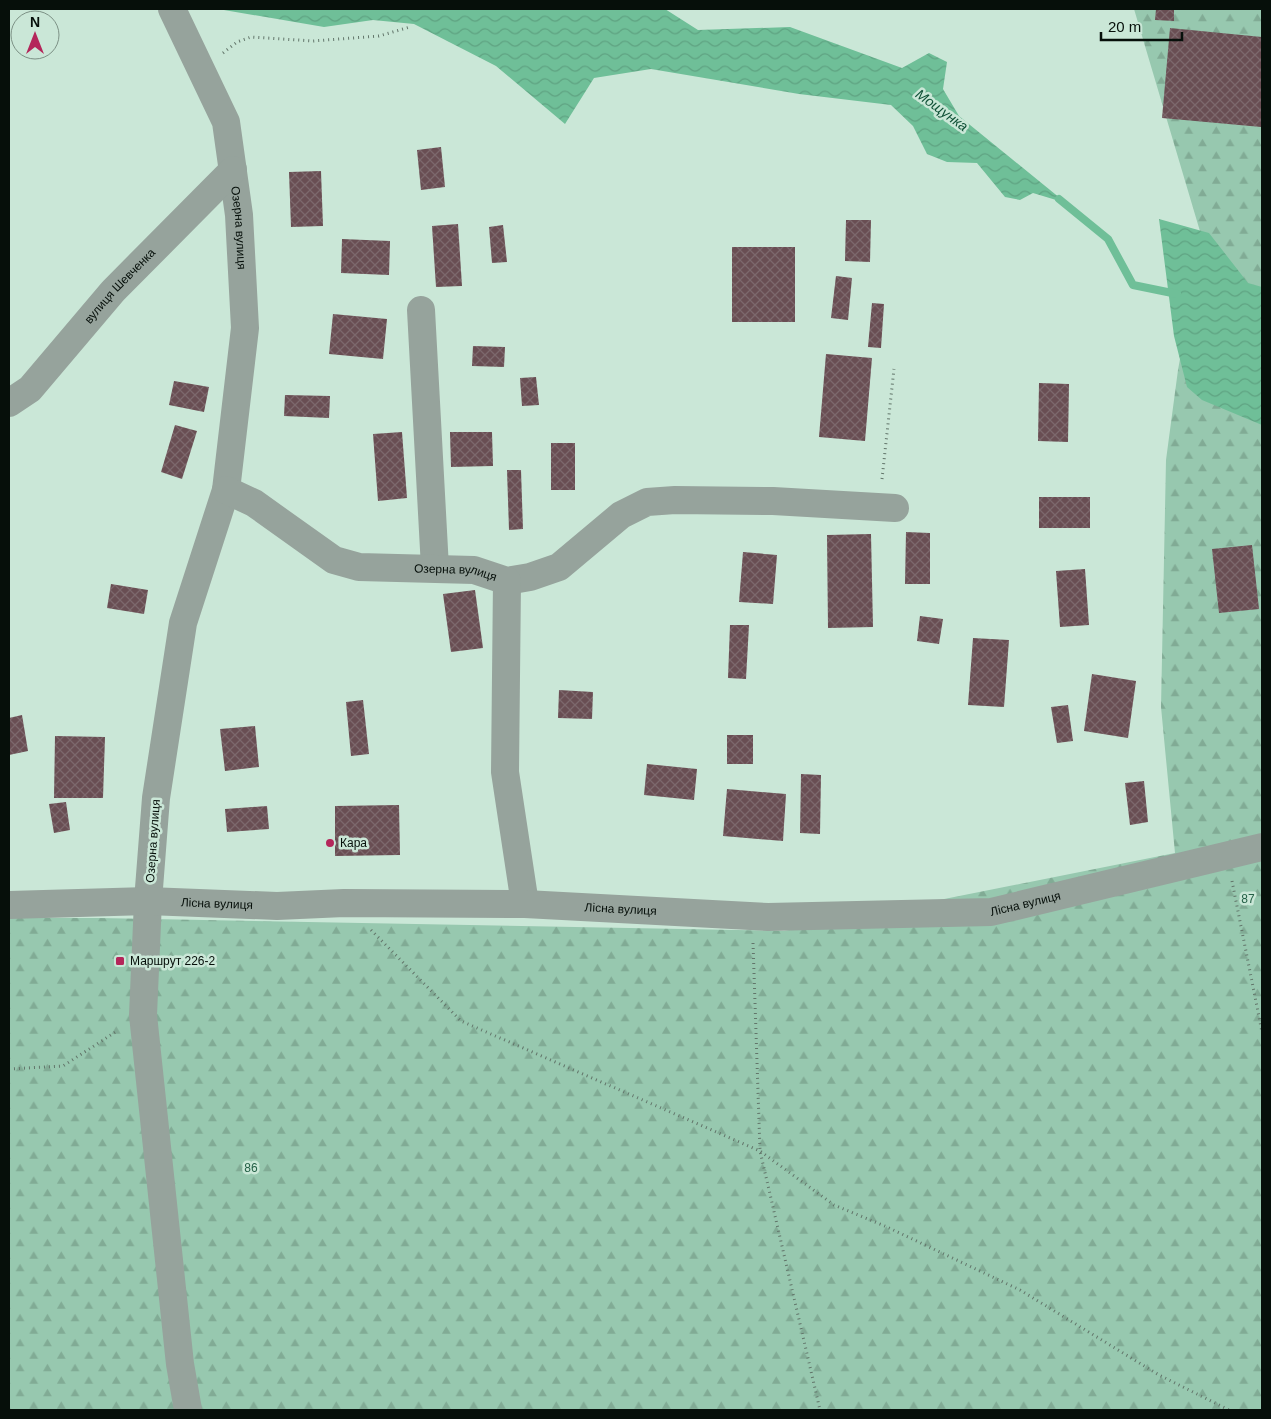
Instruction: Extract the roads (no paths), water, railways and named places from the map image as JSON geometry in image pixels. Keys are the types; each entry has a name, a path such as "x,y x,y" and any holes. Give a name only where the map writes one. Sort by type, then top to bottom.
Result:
{"street":[{"name":"Озерна вулиця","path":"172,9 226,122 239,214 245,328 226,490 183,623 156,798 148,901 143,1015 180,1364 188,1410"},
{"name":"вулиця Шевченка","path":"9,403 30,389 113,291 233,170"},
{"path":"421,310 435,568"},
{"name":"Озерна вулиця","path":"226,490 254,503 334,560 359,567 474,570 507,581 530,577 559,567 621,515 647,502 675,500 773,501 887,508"},
{"path":"507,581 506,772 525,904"},
{"name":"Лісна вулиця","path":"9,905 148,901 277,906 344,903 525,904 752,916 991,912 1262,847"}],"water":[{"path":"218,9 665,9 698,30 790,27 902,68 929,53 947,62 943,89 959,116 1066,203 1033,193 1020,200 1005,197 977,163 947,162 927,154 913,126 891,105 799,94 651,69 594,78 565,124 496,66 414,24 373,20 324,27"},
{"path":"1159,219 1209,233 1248,283 1262,287 1262,425 1202,400 1187,387 1174,336"}],"waterway":[{"name":"Мощунка","path":"1059,199 1108,239 1133,285 1177,294"}],"place":[{"name":"Кара","path":"330,843"},
{"name":"Маршрут 226-2","path":"120,961"}],"park label":[{"name":"87","path":"1248,899"},
{"name":"86","path":"251,1168"}]}
